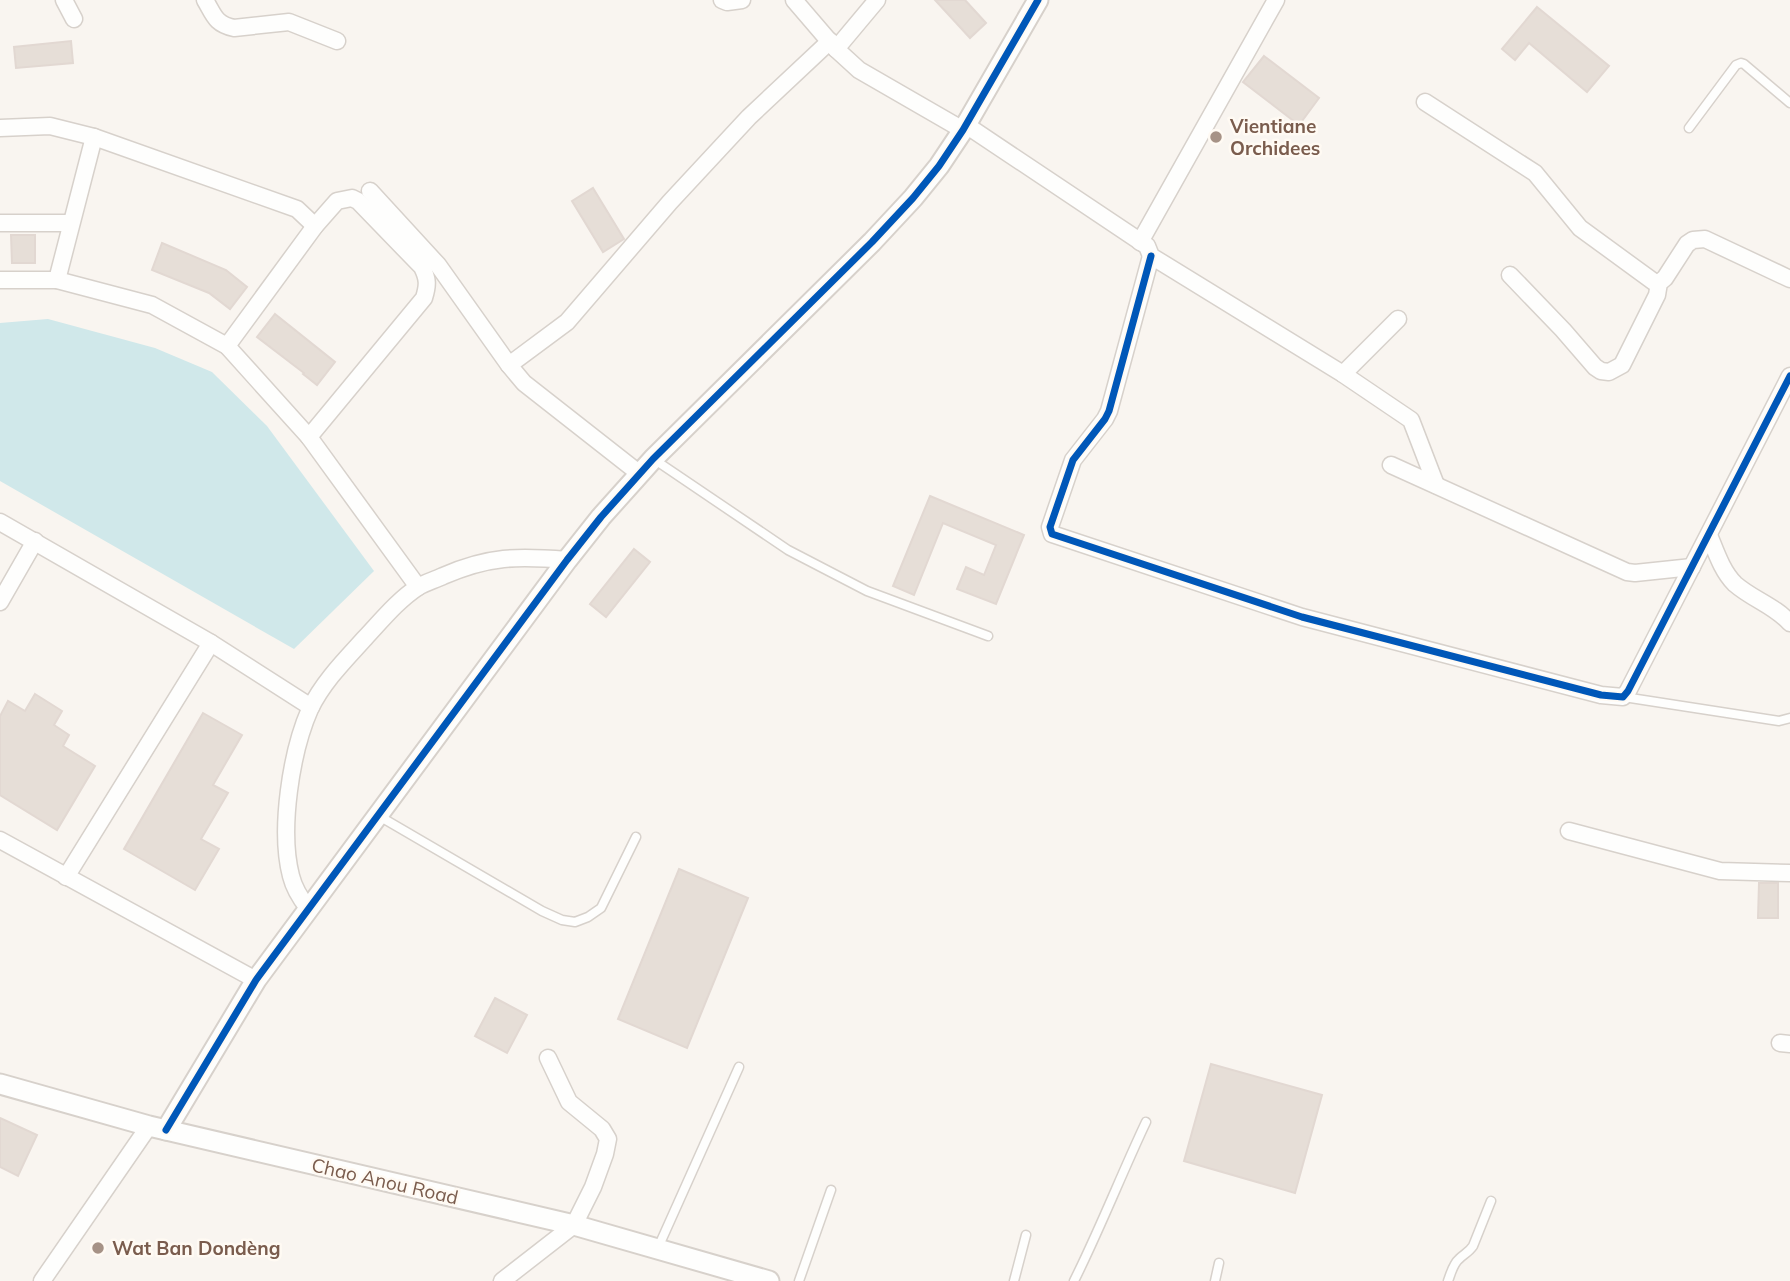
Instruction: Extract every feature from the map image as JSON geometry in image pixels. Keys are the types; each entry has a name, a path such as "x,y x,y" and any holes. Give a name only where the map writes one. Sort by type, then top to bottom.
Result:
{"street":[{"path":"64,0 74,19"},
{"path":"205,0 217,22 225,26 234,28 289,22 337,41"},
{"path":"722,0 742,0"},
{"path":"794,0 859,70 965,127 1147,246 1151,256 1343,374 1411,420 1436,485"},
{"path":"509,365 567,322 670,202 749,117 833,45 877,0"},
{"path":"42,1281 157,1128 256,980 308,908 567,560 647,466 872,242 939,166 965,127 1038,0"},
{"path":"1140,242 1276,0"},
{"path":"1425,102 1535,173 1580,228 1659,283"},
{"path":"0,128 50,126 94,137 297,209 315,226"},
{"path":"57,280 94,137"},
{"path":"370,191 438,265 524,383 647,466"},
{"path":"228,346 315,226 337,201 352,198 358,201 422,267 428,285 424,298 309,437"},
{"path":"0,223 71,223"},
{"path":"1510,275 1595,367 1609,372 1622,366 1657,295 1659,283 1686,244 1699,238 1711,241 1790,279"},
{"path":"1151,256 1109,411 1073,460 1050,527 1052,534 1302,617 1601,695 1623,697 1634,681 1790,376"},
{"path":"0,280 57,280 152,305 228,346 309,437 418,587"},
{"path":"1343,374 1398,319"},
{"path":"1391,465 1627,572 1692,567"},
{"path":"0,522 211,643 311,707"},
{"path":"1709,535 1724,570 1735,583 1782,614 1790,623"},
{"path":"0,602 34,541"},
{"path":"308,908 298,895 291,878 286,830 292,774 304,726 311,707 329,679 393,607 418,587 455,571 498,558 567,560"},
{"path":"66,877 211,643"},
{"path":"1569,831 1720,871 1790,873"},
{"path":"0,840 256,980"},
{"path":"502,1281 574,1225 593,1187 605,1154 608,1139 602,1129 569,1102 548,1058"},
{"name":"Chao Anou Road","path":"0,1084 157,1128 574,1225 769,1281"}],"lane":[{"path":"1689,128 1736,65 1741,63 1790,103"},
{"path":"647,466 788,550 867,590 988,636"},
{"path":"1623,697 1779,721 1790,718"},
{"path":"379,816 542,911 562,920 575,922 601,908 636,837"},
{"path":"657,1250 739,1067"},
{"path":"1074,1281 1100,1229 1146,1122"},
{"path":"799,1281 831,1190"},
{"path":"1448,1281 1457,1260 1473,1246 1491,1201"},
{"path":"1014,1281 1026,1235"},
{"path":"1215,1281 1219,1263"}],"water":[{"path":"48,319 155,348 212,372 267,426 374,571 294,649 0,481 0,323"}],"building":[{"path":"935,0 965,0 986,23 970,38"},
{"path":"1537,7 1609,66 1587,92 1529,43 1515,60 1502,49"},
{"path":"71,41 73,63 16,68 14,47"},
{"path":"1264,56 1319,98 1299,125 1243,82"},
{"path":"593,188 624,239 603,252 572,201"},
{"path":"11,235 35,235 35,263 12,263"},
{"path":"162,243 226,270 247,287 230,309 209,293 152,270"},
{"path":"275,314 335,362 317,385 257,337"},
{"path":"930,496 1024,535 996,604 957,589 966,567 984,575 996,545 943,523 914,595 893,586"},
{"path":"634,549 650,562 606,617 590,604"},
{"path":"35,694 62,711 54,725 69,735 63,746 95,766 57,830 0,795 0,716 8,701 25,711"},
{"path":"203,713 242,735 213,785 228,793 201,839 219,849 195,890 124,849"},
{"path":"679,869 748,898 687,1048 618,1019"},
{"path":"1759,883 1778,883 1778,918 1758,918"},
{"path":"495,998 527,1015 507,1053 475,1036"},
{"path":"1211,1064 1322,1095 1295,1193 1184,1161"},
{"path":"0,1118 37,1135 18,1176 0,1167"}],"cycle path":[{"path":"166,1130 256,980 567,560 653,459 913,198 963,130 1038,0"},
{"path":"1151,256 1109,411 1073,460 1050,527 1052,534 1302,617 1601,695 1623,697 1628,691 1790,376"}],"place":[{"name":"Vientiane Orchidees","path":"1216,137"},
{"name":"Wat Ban Dondèng","path":"98,1248"}]}
